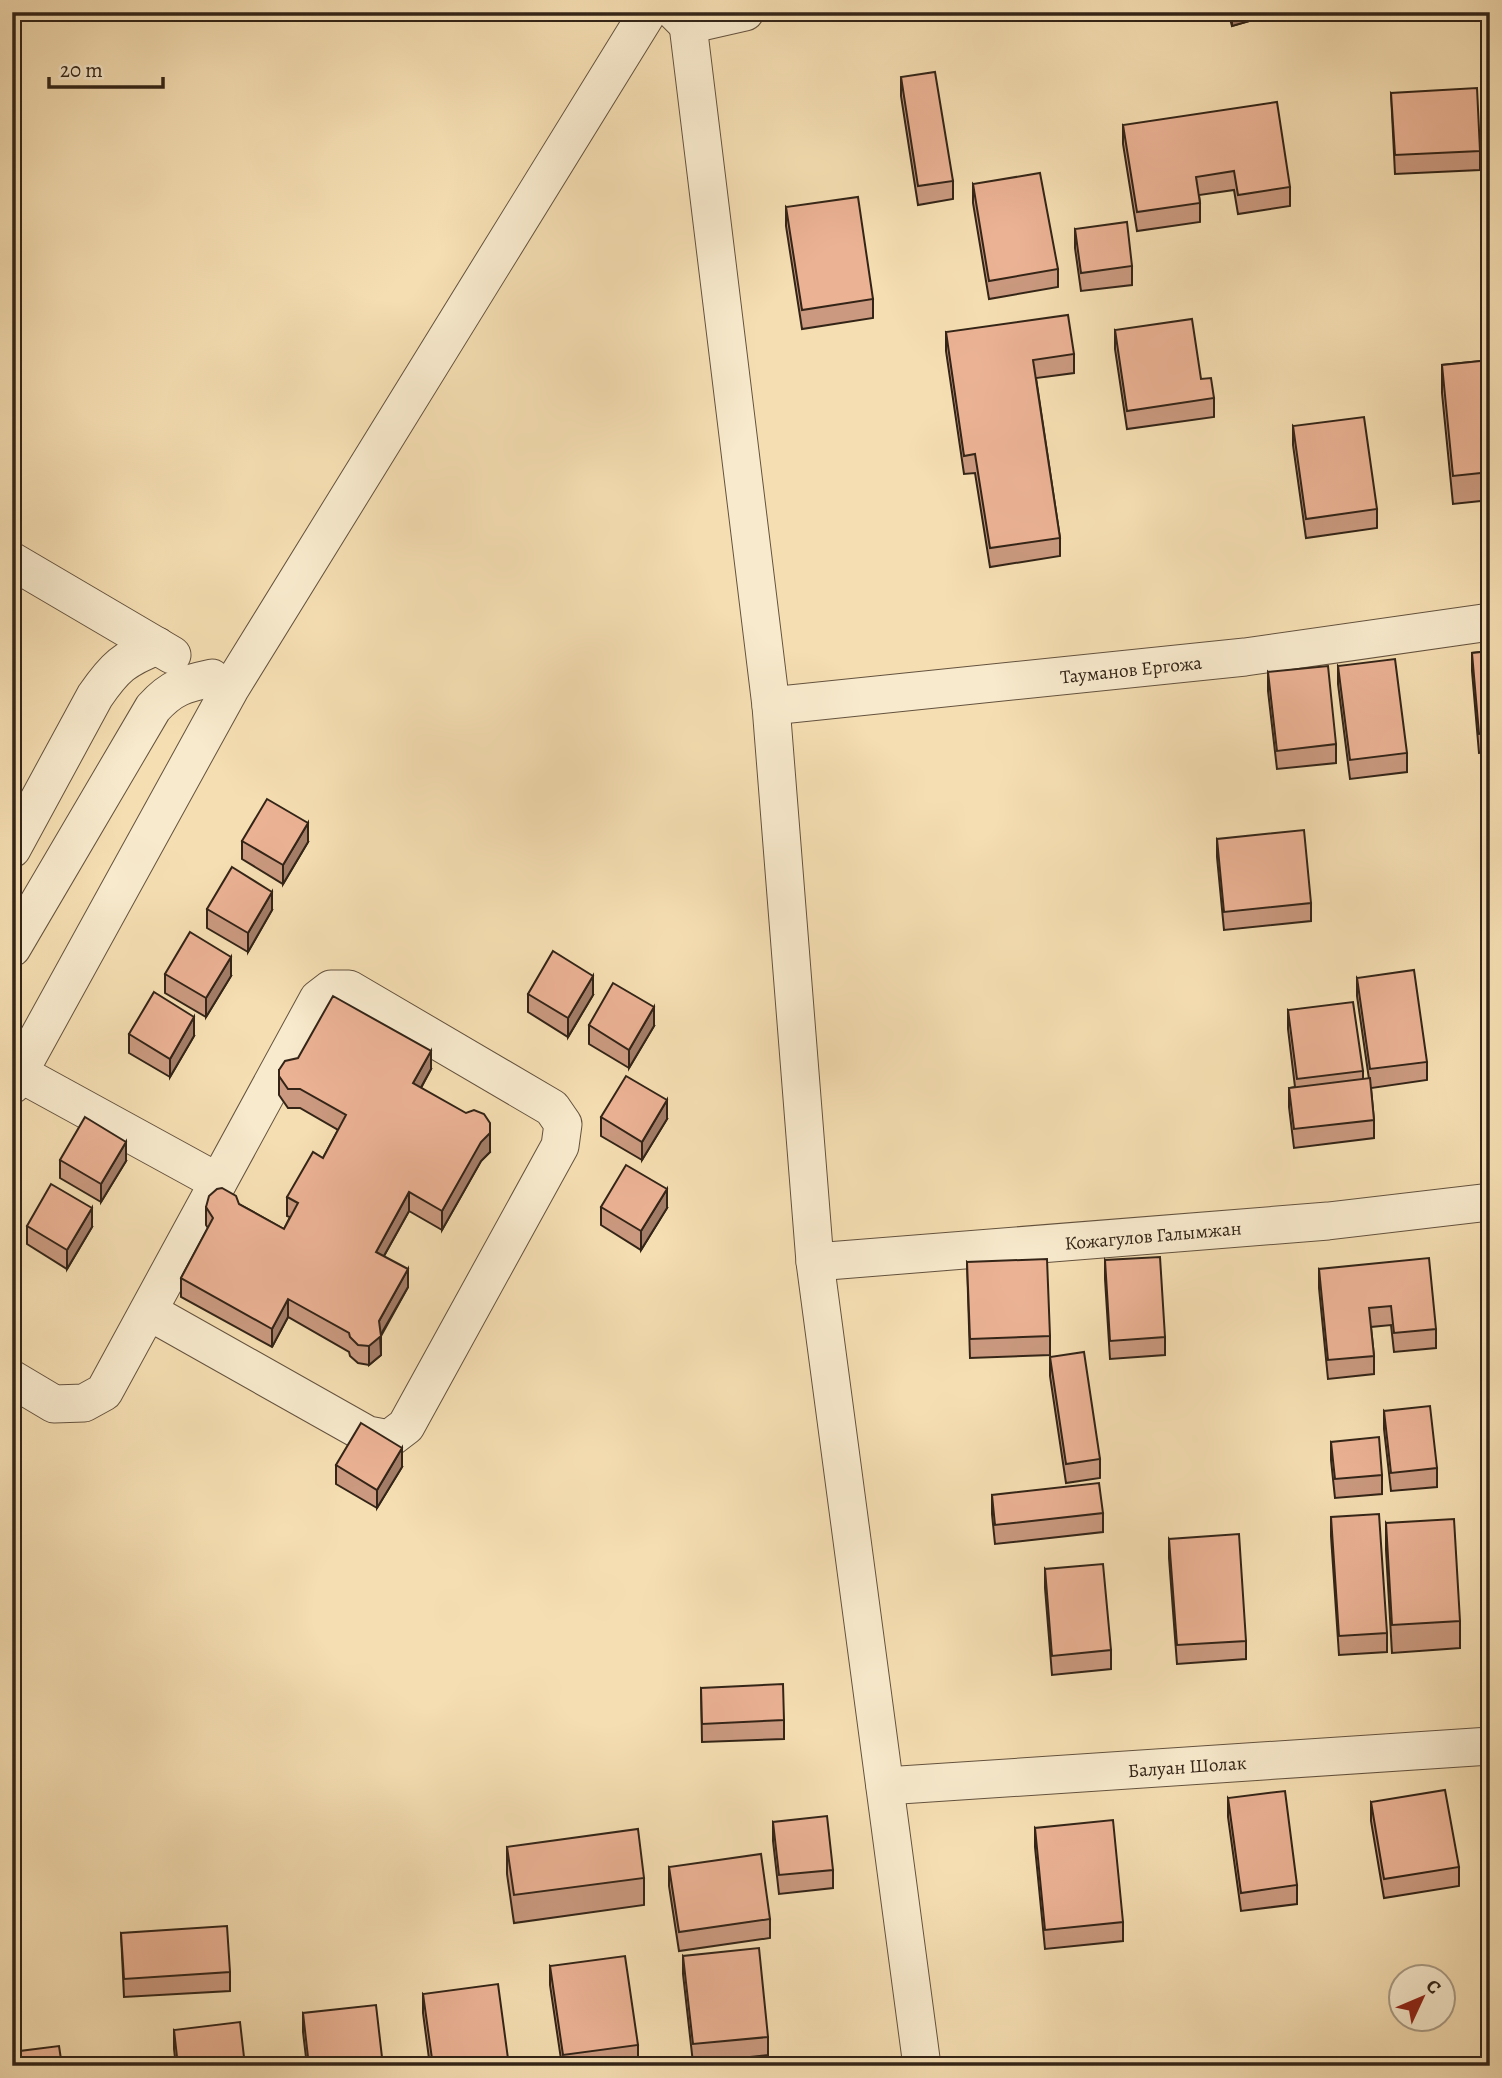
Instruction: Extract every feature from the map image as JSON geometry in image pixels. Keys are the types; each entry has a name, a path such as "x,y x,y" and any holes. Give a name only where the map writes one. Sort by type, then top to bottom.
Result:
{"street":[{"path":"218,1182 16,1079 221,683 648,12"},
{"path":"746,12 681,19 771,706 815,1262 922,2066"},
{"path":"12,561 221,683"},
{"name":"Тауманов Ергожа","path":"771,706 1245,657 1490,622"},
{"path":"12,849 95,696 110,674 131,656 157,646"},
{"path":"12,948 153,708 167,693 182,685 221,683"},
{"path":"12,1380 54,1404 84,1403 104,1392 218,1182 318,999 331,989 349,989 552,1108 563,1124 559,1146 406,1426 389,1439 368,1435 148,1311"},
{"name":"Кожагулов Галымжан","path":"815,1262 1328,1221 1490,1202"},
{"name":"Балуан Шолак","path":"885,1786 1490,1746"}],"building":[{"path":"935,72 953,181 918,186 901,77"},
{"path":"1481,77 1490,77 1490,190 1487,190"},
{"path":"1477,88 1480,151 1395,155 1391,93"},
{"path":"1277,102 1290,187 1238,195 1234,171 1196,177 1200,203 1137,212 1123,125"},
{"path":"1040,173 1058,269 989,281 973,184"},
{"path":"858,197 873,299 802,310 786,207"},
{"path":"1127,222 1132,266 1081,273 1075,229"},
{"path":"1068,315 1074,354 1033,360 1060,538 990,548 975,454 964,456 946,332"},
{"path":"1192,319 1201,379 1211,378 1214,398 1127,411 1115,330"},
{"path":"1490,360 1490,472 1453,476 1442,365"},
{"path":"1364,417 1377,509 1306,519 1293,426"},
{"path":"1490,651 1490,733 1479,734 1472,653"},
{"path":"1395,659 1407,753 1350,760 1338,666"},
{"path":"1328,666 1336,744 1277,751 1268,672"},
{"path":"267,799 308,823 283,865 242,841"},
{"path":"1304,830 1311,903 1224,912 1217,839"},
{"path":"232,867 272,892 248,933 207,909"},
{"path":"190,932 231,957 206,998 165,974"},
{"path":"553,951 593,976 568,1018 528,994"},
{"path":"1414,970 1427,1062 1370,1069 1357,978"},
{"path":"613,983 654,1007 629,1050 589,1025"},
{"path":"154,992 194,1017 170,1059 129,1034"},
{"path":"333,996 431,1051 413,1083 466,1113 474,1110 484,1114 490,1123 490,1133 481,1142 442,1211 409,1192 376,1252 408,1269 379,1321 381,1336 369,1346 358,1345 349,1333 288,1299 272,1329 181,1278 213,1218 206,1207 209,1196 217,1189 222,1188 236,1196 239,1204 284,1229 298,1203 287,1197 313,1152 323,1158 346,1115 300,1089 288,1089 279,1076 279,1070 285,1061 298,1058"},
{"path":"1353,1002 1363,1071 1297,1079 1288,1010"},
{"path":"626,1076 667,1100 642,1142 601,1117"},
{"path":"1370,1078 1374,1120 1294,1129 1289,1088"},
{"path":"85,1117 126,1142 101,1184 60,1160"},
{"path":"626,1165 667,1189 641,1231 601,1207"},
{"path":"51,1184 92,1208 67,1250 27,1226"},
{"path":"1160,1257 1165,1337 1110,1341 1105,1260"},
{"path":"1429,1258 1436,1329 1394,1333 1391,1306 1369,1308 1374,1356 1328,1360 1319,1269"},
{"path":"1047,1259 1050,1336 970,1339 967,1262"},
{"path":"1084,1352 1100,1459 1066,1464 1050,1357"},
{"path":"1430,1406 1437,1468 1391,1473 1384,1411"},
{"path":"361,1423 402,1448 377,1490 336,1465"},
{"path":"1379,1437 1382,1475 1335,1479 1331,1442"},
{"path":"1099,1483 1103,1513 995,1525 992,1495"},
{"path":"1379,1514 1387,1633 1339,1636 1331,1517"},
{"path":"1454,1519 1460,1621 1392,1625 1386,1523"},
{"path":"1239,1534 1246,1641 1177,1645 1169,1539"},
{"path":"1103,1564 1111,1650 1052,1656 1045,1569"},
{"path":"783,1684 784,1720 702,1724 701,1688"},
{"path":"1445,1790 1459,1867 1384,1879 1371,1802"},
{"path":"1285,1791 1297,1885 1241,1893 1228,1798"},
{"path":"827,1816 833,1870 779,1875 773,1822"},
{"path":"1113,1820 1123,1922 1045,1930 1035,1828"},
{"path":"638,1829 644,1878 514,1895 507,1847"},
{"path":"761,1854 770,1919 679,1932 669,1867"},
{"path":"227,1926 230,1972 124,1979 121,1933"},
{"path":"759,1948 768,2037 693,2044 683,1956"},
{"path":"625,1956 638,2045 563,2055 550,1966"},
{"path":"498,1984 509,2066 433,2066 423,1994"},
{"path":"376,2005 383,2066 309,2066 303,2013"},
{"path":"240,2022 245,2066 178,2066 174,2030"},
{"path":"59,2046 62,2066 12,2066 12,2052"}]}
